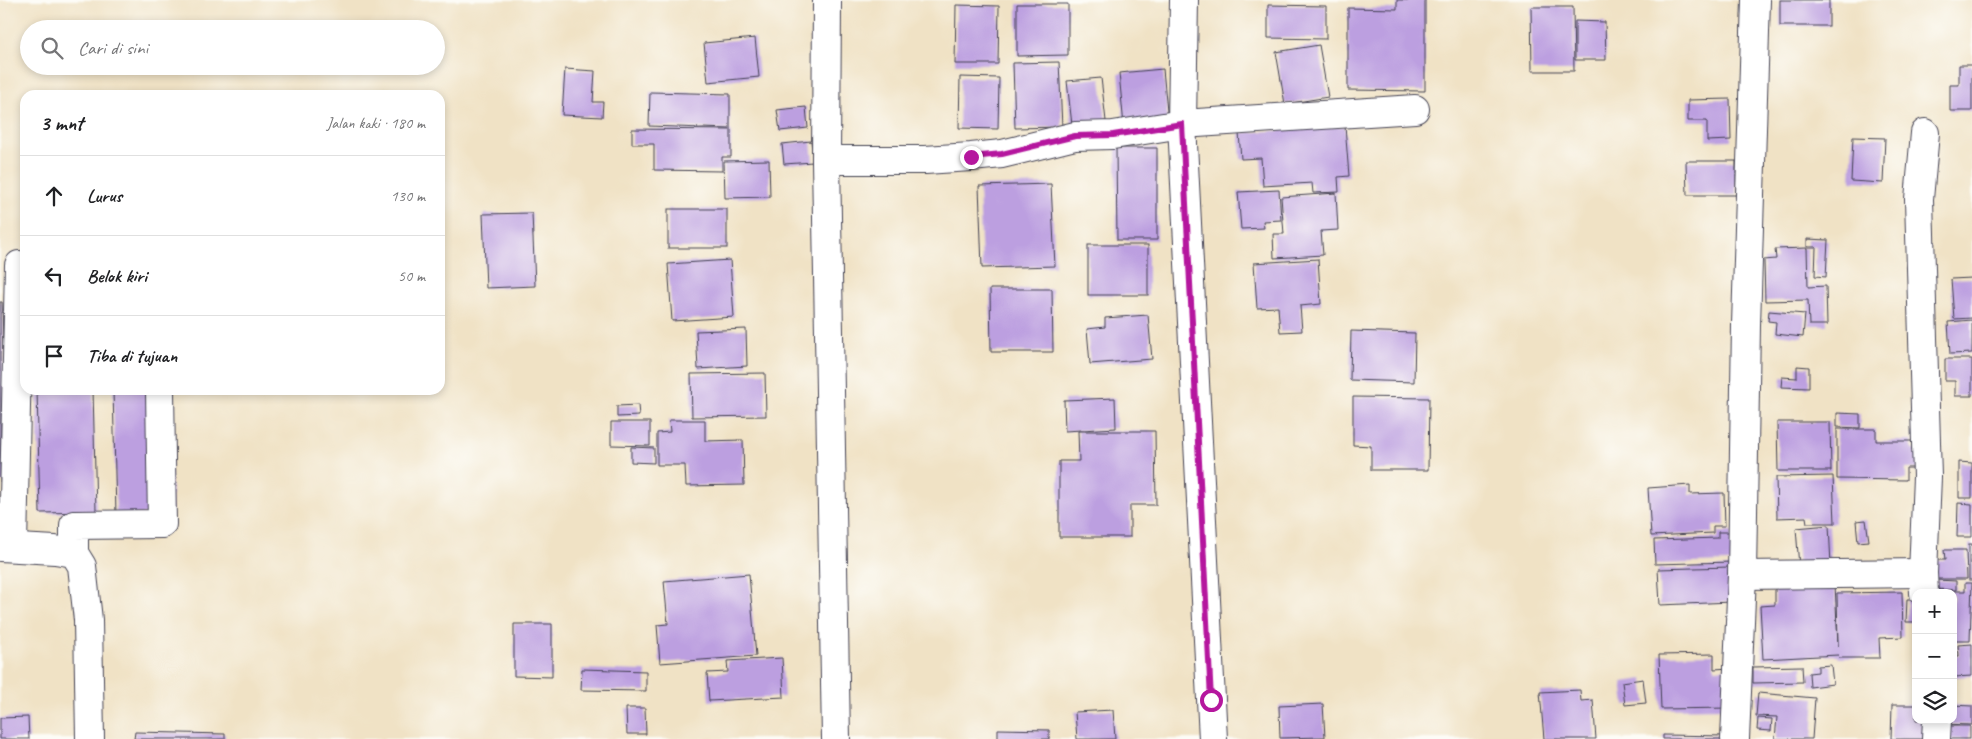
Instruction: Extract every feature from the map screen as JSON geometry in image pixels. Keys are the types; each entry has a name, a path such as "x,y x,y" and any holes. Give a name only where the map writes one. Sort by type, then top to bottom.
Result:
{"street":[{"path":"827,0 826,160 836,739"},
{"path":"1184,0 1182,124 1213,739"},
{"path":"1735,739 1742,575 1746,325 1756,0"},
{"path":"826,160 926,160 994,154 1075,136 1113,135 1182,124 1415,109"},
{"path":"1742,575 1923,583 1927,477 1919,199 1925,133"},
{"path":"20,264 6,547 74,553"},
{"path":"90,739 88,620 82,566 74,553 74,525 162,524 160,395"},
{"path":"1936,739 1937,724"}],"building":[{"path":"1397,0 1425,0 1425,91 1348,90 1348,8 1397,9"},
{"path":"1780,0 1829,0 1829,26 1780,26"},
{"path":"1017,4 1068,4 1068,55 1017,56"},
{"path":"956,5 999,6 998,64 955,64"},
{"path":"1268,5 1326,6 1326,39 1268,38"},
{"path":"1531,7 1573,7 1574,71 1532,71"},
{"path":"1575,21 1605,22 1606,60 1575,60"},
{"path":"755,38 759,77 708,82 704,43"},
{"path":"1319,45 1328,97 1285,104 1276,52"},
{"path":"1059,62 1062,127 1015,128 1013,63"},
{"path":"1959,65 1972,65 1972,111 1950,111 1950,85 1959,85"},
{"path":"565,69 595,71 593,102 603,102 602,117 562,115"},
{"path":"1163,69 1168,122 1124,126 1119,73"},
{"path":"960,77 999,78 998,129 959,128"},
{"path":"1101,78 1106,121 1072,125 1067,81"},
{"path":"650,92 730,94 730,129 649,126"},
{"path":"1730,99 1731,140 1707,141 1707,121 1688,121 1688,100"},
{"path":"806,107 808,128 780,131 777,110"},
{"path":"1345,126 1349,176 1338,177 1339,192 1313,193 1312,183 1263,186 1261,158 1241,159 1239,133"},
{"path":"632,129 731,130 731,157 722,157 722,171 654,170 654,144 632,144"},
{"path":"1853,137 1885,138 1883,183 1851,181"},
{"path":"811,141 813,162 784,164 782,144"},
{"path":"1116,148 1157,148 1157,240 1117,240"},
{"path":"769,160 770,197 725,198 724,161"},
{"path":"1686,161 1736,161 1736,195 1687,195"},
{"path":"1051,184 1055,266 982,268 979,186"},
{"path":"1279,190 1281,220 1263,221 1264,228 1241,229 1238,192"},
{"path":"1336,193 1338,230 1321,231 1323,255 1274,258 1273,234 1284,234 1281,197"},
{"path":"668,209 727,209 727,248 668,248"},
{"path":"532,213 535,286 486,288 483,214"},
{"path":"1807,239 1828,240 1826,277 1815,276 1816,247 1807,247"},
{"path":"1088,245 1148,245 1148,295 1088,295"},
{"path":"1807,248 1808,287 1826,286 1827,325 1809,325 1808,300 1765,301 1764,260 1776,259 1775,249"},
{"path":"1318,259 1321,304 1300,306 1302,331 1280,332 1278,307 1257,308 1254,263"},
{"path":"730,260 734,317 672,321 668,264"},
{"path":"1972,278 1972,318 1954,319 1951,279"},
{"path":"990,289 1052,289 1053,352 991,352"},
{"path":"0,302 2,302 6,482 0,482"},
{"path":"1769,311 1805,314 1803,337 1775,334 1776,322 1768,321"},
{"path":"1148,315 1152,359 1090,364 1087,329 1105,327 1105,318"},
{"path":"1972,320 1972,353 1950,354 1948,322"},
{"path":"746,329 747,366 698,369 696,331"},
{"path":"1351,331 1415,333 1414,382 1350,380"},
{"path":"1945,359 1972,359 1972,396 1955,396 1955,381 1945,381"},
{"path":"1797,366 1809,367 1809,388 1781,387 1782,377 1797,378"},
{"path":"765,373 766,416 692,417 691,374"},
{"path":"37,395 93,395 96,512 40,513"},
{"path":"113,395 169,395 172,514 116,515"},
{"path":"1353,397 1429,398 1428,470 1371,470 1371,446 1353,445"},
{"path":"1115,398 1116,428 1065,431 1064,400"},
{"path":"638,405 639,416 617,417 617,406"},
{"path":"1837,413 1860,414 1860,428 1837,427"},
{"path":"669,420 705,420 705,441 743,440 744,485 686,486 685,465 657,465 657,433 670,432"},
{"path":"611,422 650,422 650,446 611,445"},
{"path":"1777,422 1830,422 1831,471 1778,471"},
{"path":"1837,429 1876,429 1876,441 1912,441 1912,450 1921,450 1921,468 1906,468 1906,480 1837,479"},
{"path":"1078,431 1155,431 1156,505 1130,505 1130,537 1059,537 1059,461 1079,461"},
{"path":"631,447 654,448 654,463 631,462"},
{"path":"1959,462 1972,463 1972,498 1959,498"},
{"path":"1833,476 1835,523 1807,523 1806,517 1777,518 1776,477"},
{"path":"1690,485 1690,494 1724,493 1725,526 1713,526 1713,533 1651,536 1648,488"},
{"path":"1958,503 1972,504 1972,537 1957,537"},
{"path":"1866,520 1869,541 1858,542 1856,521"},
{"path":"1829,525 1831,565 1799,567 1796,528"},
{"path":"1718,532 1732,532 1733,562 1655,564 1654,540 1718,538"},
{"path":"1969,544 1972,544 1972,580 1969,580"},
{"path":"1944,550 1966,550 1967,579 1932,579 1932,560 1945,560"},
{"path":"1730,567 1732,602 1660,605 1658,569"},
{"path":"749,574 756,656 660,663 657,625 668,624 664,581"},
{"path":"1936,580 1956,581 1956,589 1936,589"},
{"path":"1965,583 1972,583 1970,641 1957,641 1957,591 1965,591"},
{"path":"1835,584 1838,646 1837,593 1902,592 1903,637 1879,638 1880,658 1839,658 1838,655 1763,659 1760,606 1775,605 1775,586"},
{"path":"1907,599 1912,599 1912,622 1906,622"},
{"path":"514,624 552,624 552,677 514,676"},
{"path":"1972,644 1972,676 1957,677 1958,645"},
{"path":"1714,654 1714,669 1730,668 1730,708 1661,709 1659,655"},
{"path":"782,658 784,697 709,701 707,673 728,672 727,661"},
{"path":"1831,665 1833,684 1810,687 1809,673 1818,672 1818,666"},
{"path":"1802,666 1803,682 1753,683 1753,667"},
{"path":"582,669 646,671 646,691 581,690"},
{"path":"1643,679 1646,703 1625,705 1622,682"},
{"path":"1580,690 1581,701 1593,700 1596,739 1544,739 1540,692"},
{"path":"1758,693 1815,698 1812,739 1775,739 1777,717 1756,716"},
{"path":"1323,704 1325,737 1280,738 1279,706"},
{"path":"1892,705 1912,705 1912,724 1933,724 1933,739 1891,739"},
{"path":"1957,705 1972,706 1972,725 1940,724 1957,724"},
{"path":"626,708 645,708 646,734 627,734"},
{"path":"1113,710 1115,739 1077,739 1075,712"},
{"path":"28,717 29,739 0,739 0,718"},
{"path":"1758,718 1772,719 1771,731 1757,730"},
{"path":"1939,726 1970,726 1970,739 1939,739"},
{"path":"998,729 1049,730 1049,739 998,739"},
{"path":"135,732 225,734 225,739 134,739"},
{"path":"1663,735 1726,736 1726,739 1663,739"}],"route":[{"path":"971,157 1002,154 1075,136 1145,132 1182,124 1211,700"}]}
